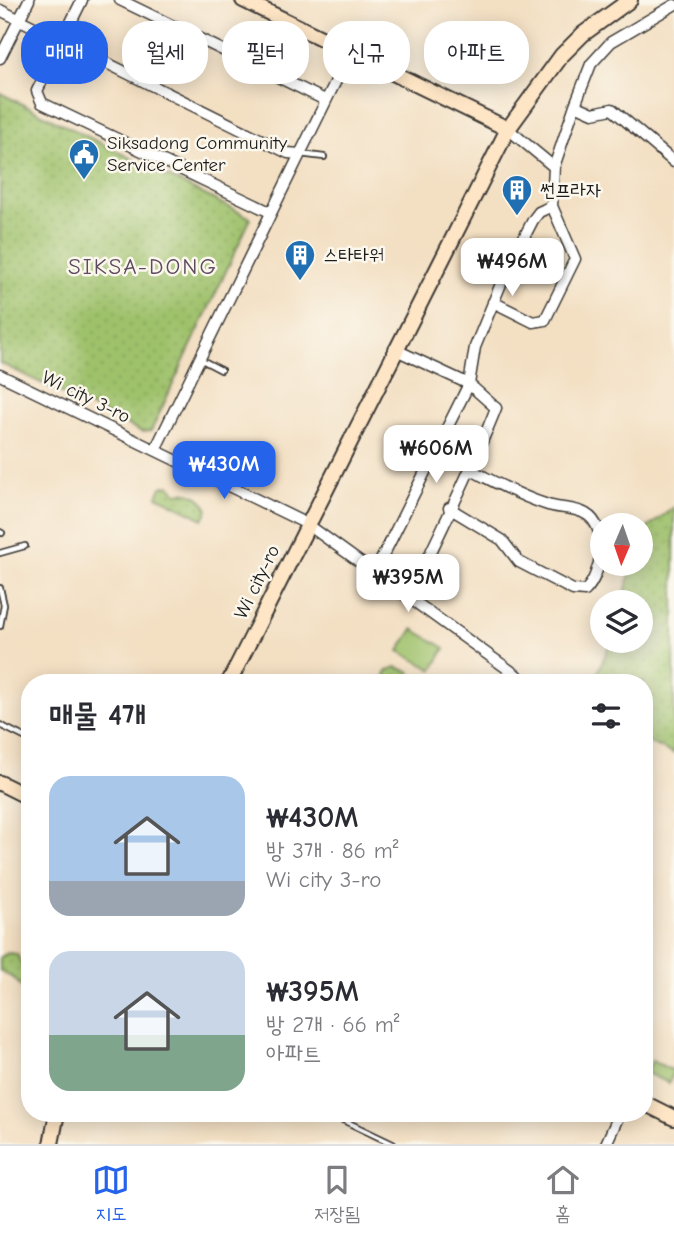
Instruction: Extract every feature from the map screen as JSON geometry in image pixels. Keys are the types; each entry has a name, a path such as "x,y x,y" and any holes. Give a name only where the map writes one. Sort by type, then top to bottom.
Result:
{"main road":[{"path":"243,0 323,41"},
{"name":"Wi city-ro","path":"233,674 394,349 508,129 562,55 583,34 630,0"},
{"path":"410,83 508,129"},
{"path":"0,783 21,794"},
{"path":"653,1108 674,1118"},
{"path":"51,1144 55,1122"}],"street":[{"path":"0,58 29,0"},
{"path":"72,21 82,0"},
{"path":"120,0 325,100"},
{"path":"493,302 533,322 545,320 575,259 552,206 554,167 591,64 611,42 674,5"},
{"path":"0,10 21,21"},
{"path":"108,63 288,153 299,154"},
{"path":"41,84 37,92 42,103 270,212"},
{"path":"155,450 333,84"},
{"path":"575,105 593,113 612,109 674,162"},
{"path":"508,129 554,167"},
{"path":"375,572 469,384 475,346 493,302 533,220 539,212 552,206"},
{"path":"394,349 469,384 496,408 471,470 449,508 410,597"},
{"name":"Wi city 3-ro","path":"0,375 307,524 515,674"},
{"path":"449,508 502,540 519,562 573,590 585,591 593,583 602,556 596,524 588,515 536,501 471,470"},
{"path":"606,1144 616,1122"}],"lane":[{"path":"299,154 324,157"},
{"path":"199,358 221,370"},
{"path":"0,553 25,546"},
{"path":"0,588 4,605 0,625"},
{"path":"0,725 21,736"},
{"path":"347,1122 393,1144"}],"green space":[{"path":"0,93 251,218 151,431 142,432 0,363"},
{"path":"169,485 177,493 191,494 203,502 208,510 203,519 157,496 161,487"},
{"path":"674,507 674,754 653,744 653,674 597,674 606,653 653,653 653,590 626,590 629,576 653,576 653,524"},
{"path":"413,629 445,648 433,670 399,651"},
{"path":"396,667 411,674 386,674"},
{"path":"8,953 17,954 21,964 21,986 15,979 0,971 0,957"},
{"path":"653,1061 674,1071 669,1083 653,1076"}],"place":[{"name":"Siksadong Community Service Center","path":"84,181"},
{"name":"썬프라자","path":"517,217"},
{"name":"스타타워","path":"300,282"}],"district":[{"name":"SIKSA-DONG","path":"143,266"}]}
